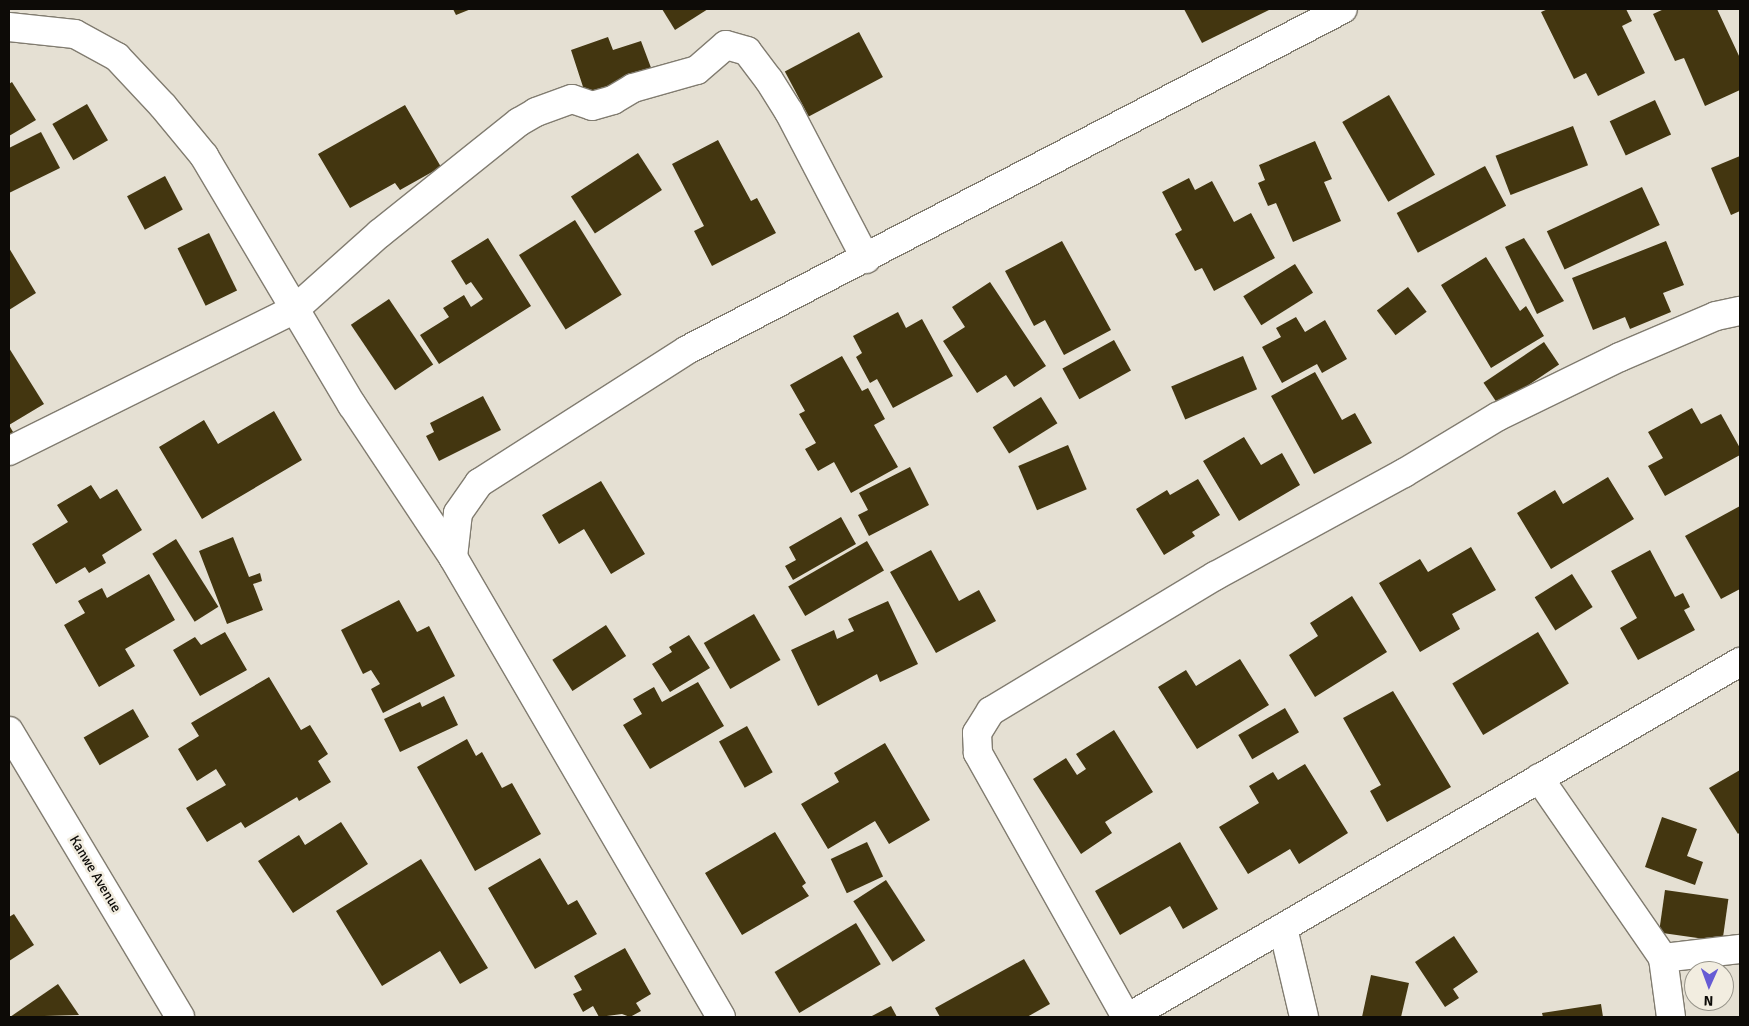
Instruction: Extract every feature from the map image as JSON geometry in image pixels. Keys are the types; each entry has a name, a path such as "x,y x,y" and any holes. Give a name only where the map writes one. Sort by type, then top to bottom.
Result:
{"street":[{"path":"453,557 458,513 479,483 687,350 866,259 1344,9"},
{"path":"9,27 75,34 116,57 163,106 204,156 352,405 453,557 721,1017"},
{"path":"9,451 295,309 379,234 519,122 555,103 572,100 592,106 613,100 633,88 698,70 726,45 747,51 769,80 789,112 866,259"},
{"path":"1740,311 1716,316 1629,353 1497,417 1404,473 1215,576 991,711 977,733 978,753 1128,1017 1740,662"},
{"name":"Kanwe Avenue","path":"9,731 180,1017"},
{"path":"1539,778 1664,958 1671,1017"},
{"path":"1284,928 1304,1017"},
{"path":"1664,958 1740,949"}],"building":[{"path":"453,9 471,9 456,15"},
{"path":"662,9 708,9 675,30"},
{"path":"1184,9 1271,9 1202,43"},
{"path":"1548,9 1626,9 1632,21 1622,26 1645,73 1598,96 1586,73 1574,79 1541,12"},
{"path":"1664,9 1717,9 1740,58 1740,90 1705,106 1684,58 1675,61 1653,14"},
{"path":"859,32 883,77 809,116 785,71"},
{"path":"608,37 613,50 641,41 653,73 586,96 571,50"},
{"path":"12,82 36,120 9,136 9,84"},
{"path":"1389,95 1435,175 1388,202 1342,122"},
{"path":"1655,100 1671,134 1626,156 1610,121"},
{"path":"87,104 108,140 73,160 52,124"},
{"path":"405,105 441,167 400,190 395,183 350,208 318,154"},
{"path":"1573,126 1588,165 1511,195 1496,156"},
{"path":"41,132 60,168 9,193 9,148"},
{"path":"718,140 751,201 757,198 776,233 712,266 694,231 704,226 672,164"},
{"path":"1315,141 1332,179 1324,182 1341,221 1293,242 1276,203 1268,206 1258,183 1265,180 1259,165"},
{"path":"638,153 662,190 595,233 571,197"},
{"path":"1740,156 1740,211 1731,215 1711,168"},
{"path":"1485,166 1506,206 1418,253 1397,213"},
{"path":"165,176 183,210 145,230 127,196"},
{"path":"1189,178 1195,190 1212,181 1234,222 1251,213 1275,258 1214,291 1202,268 1195,271 1175,234 1182,230 1162,192"},
{"path":"1642,187 1660,225 1565,269 1547,231"},
{"path":"575,220 622,295 566,330 519,255"},
{"path":"209,233 237,291 206,306 178,248"},
{"path":"488,238 531,306 439,364 420,335 449,317 443,308 464,295 471,307 483,299 471,282 466,285 451,261"},
{"path":"1524,238 1564,301 1537,314 1505,247"},
{"path":"1062,241 1111,330 1064,355 1045,320 1034,326 1005,271"},
{"path":"1666,241 1684,285 1663,293 1671,312 1630,329 1625,317 1593,330 1572,278"},
{"path":"9,248 36,293 9,310"},
{"path":"1486,257 1520,311 1526,306 1544,336 1491,368 1441,285"},
{"path":"1295,264 1313,293 1261,325 1243,296"},
{"path":"990,282 1046,366 1014,387 1006,375 977,393 943,341 965,327 952,307"},
{"path":"1408,287 1427,312 1396,335 1377,310"},
{"path":"389,299 433,364 395,390 351,325"},
{"path":"898,312 906,328 922,319 953,376 893,408 877,379 870,383 856,357 862,353 853,336"},
{"path":"1296,317 1305,332 1325,320 1347,359 1322,373 1317,364 1282,383 1262,347 1281,337 1276,328"},
{"path":"1114,340 1131,371 1079,399 1062,369"},
{"path":"1544,342 1559,364 1499,405 1483,383"},
{"path":"9,348 44,404 9,425"},
{"path":"842,356 862,391 868,388 885,419 874,425 898,467 851,493 834,462 818,471 805,449 816,443 799,414 805,411 790,385"},
{"path":"1243,356 1257,389 1185,420 1171,386"},
{"path":"1315,372 1342,420 1355,413 1372,443 1314,474 1271,396"},
{"path":"483,396 501,430 439,461 426,436 434,432 430,423"},
{"path":"1041,397 1057,423 1009,453 993,427"},
{"path":"1692,408 1701,424 1721,414 1740,448 1740,455 1665,496 1648,466 1663,458 1648,432"},
{"path":"274,411 302,460 202,519 159,447 204,420 218,444"},
{"path":"9,425 16,437 9,441"},
{"path":"1244,437 1261,465 1282,453 1300,485 1239,521 1203,461"},
{"path":"1068,445 1087,489 1037,510 1018,466"},
{"path":"910,467 929,505 869,536 858,515 868,510 859,493"},
{"path":"1608,477 1634,519 1551,569 1517,513 1555,490 1563,504"},
{"path":"1198,479 1220,515 1192,532 1195,536 1164,555 1136,509 1167,490 1170,495"},
{"path":"601,481 645,554 611,574 584,529 559,544 542,515"},
{"path":"91,485 100,499 117,489 142,530 102,555 106,563 89,573 85,567 56,584 32,544 68,522 57,505"},
{"path":"1740,506 1740,589 1721,599 1685,536"},
{"path":"841,517 856,544 793,580 785,566 796,560 789,547"},
{"path":"233,537 249,577 260,573 262,581 253,584 263,610 227,624 199,551"},
{"path":"176,539 218,607 195,622 152,554"},
{"path":"867,541 884,570 805,616 788,586"},
{"path":"1471,547 1496,590 1452,614 1460,629 1420,652 1379,583 1420,559 1428,572"},
{"path":"931,550 959,601 979,590 996,621 936,653 890,572"},
{"path":"1650,550 1675,597 1683,593 1690,607 1684,610 1695,630 1638,660 1620,628 1637,618 1611,571"},
{"path":"149,574 175,620 125,649 135,666 99,687 64,625 85,613 78,601 102,588 107,598"},
{"path":"1572,574 1593,607 1555,630 1535,597"},
{"path":"1352,596 1387,652 1315,697 1289,655 1318,636 1310,623"},
{"path":"399,600 417,632 429,626 455,676 383,713 371,689 380,684 371,670 363,674 341,630"},
{"path":"888,601 918,664 880,682 877,674 818,706 791,650 834,630 837,639 854,631 848,619"},
{"path":"754,614 781,660 730,689 704,643"},
{"path":"606,625 626,656 572,691 552,660"},
{"path":"225,632 247,670 200,696 173,650 195,637 201,645"},
{"path":"1538,632 1569,683 1483,735 1452,684"},
{"path":"689,635 710,668 670,692 652,664 672,652 669,647"},
{"path":"1240,659 1269,705 1197,749 1158,687 1186,670 1196,686"},
{"path":"269,677 301,730 310,725 328,754 318,761 331,782 299,801 297,797 245,828 241,822 207,842 186,808 226,785 216,769 197,781 178,749 199,736 191,723"},
{"path":"698,682 724,726 650,769 623,725 642,714 633,699 654,687 662,702"},
{"path":"1393,691 1451,787 1387,822 1370,791 1381,785 1343,718"},
{"path":"444,696 458,725 400,752 384,719 420,702 422,707"},
{"path":"1285,708 1299,732 1252,759 1238,735"},
{"path":"133,709 149,737 100,765 84,738"},
{"path":"747,726 773,772 745,788 719,742"},
{"path":"1114,730 1153,792 1105,822 1112,833 1081,854 1033,779 1066,758 1077,775 1086,769 1076,754"},
{"path":"467,739 476,756 482,752 502,788 512,783 541,834 475,871 417,767"},
{"path":"885,743 930,820 889,844 875,821 828,849 801,804 839,782 834,773"},
{"path":"1305,764 1348,833 1299,864 1290,849 1248,874 1219,827 1259,803 1249,786 1273,772 1278,780"},
{"path":"1740,770 1740,832 1738,834 1709,788"},
{"path":"1662,817 1697,829 1687,856 1703,862 1695,885 1645,867"},
{"path":"341,822 368,864 293,913 258,861 299,835 305,845"},
{"path":"775,832 806,883 802,886 809,896 742,935 705,873"},
{"path":"867,842 883,876 847,893 831,859"},
{"path":"1180,842 1218,909 1183,929 1170,906 1120,935 1095,891"},
{"path":"540,858 568,905 577,900 597,934 535,969 488,888"},
{"path":"421,859 488,968 460,984 440,951 382,986 336,911"},
{"path":"886,880 925,940 893,962 853,901"},
{"path":"1665,890 1728,899 1722,941 1659,933"},
{"path":"14,914 34,945 9,961 9,917"},
{"path":"856,923 881,964 799,1013 775,972"},
{"path":"1454,936 1478,972 1453,989 1459,998 1445,1007 1415,962"},
{"path":"625,948 651,994 636,1003 641,1011 630,1017 622,1014 599,1017 593,1006 583,1012 573,994 582,990 574,976"},
{"path":"1024,959 1050,1004 1027,1017 940,1017 935,1008"},
{"path":"1371,975 1409,983 1401,1017 1362,1017"},
{"path":"58,984 79,1015 10,1017"},
{"path":"1601,1004 1603,1017 1543,1017 1542,1013"},
{"path":"891,1006 897,1017 870,1017"}]}
